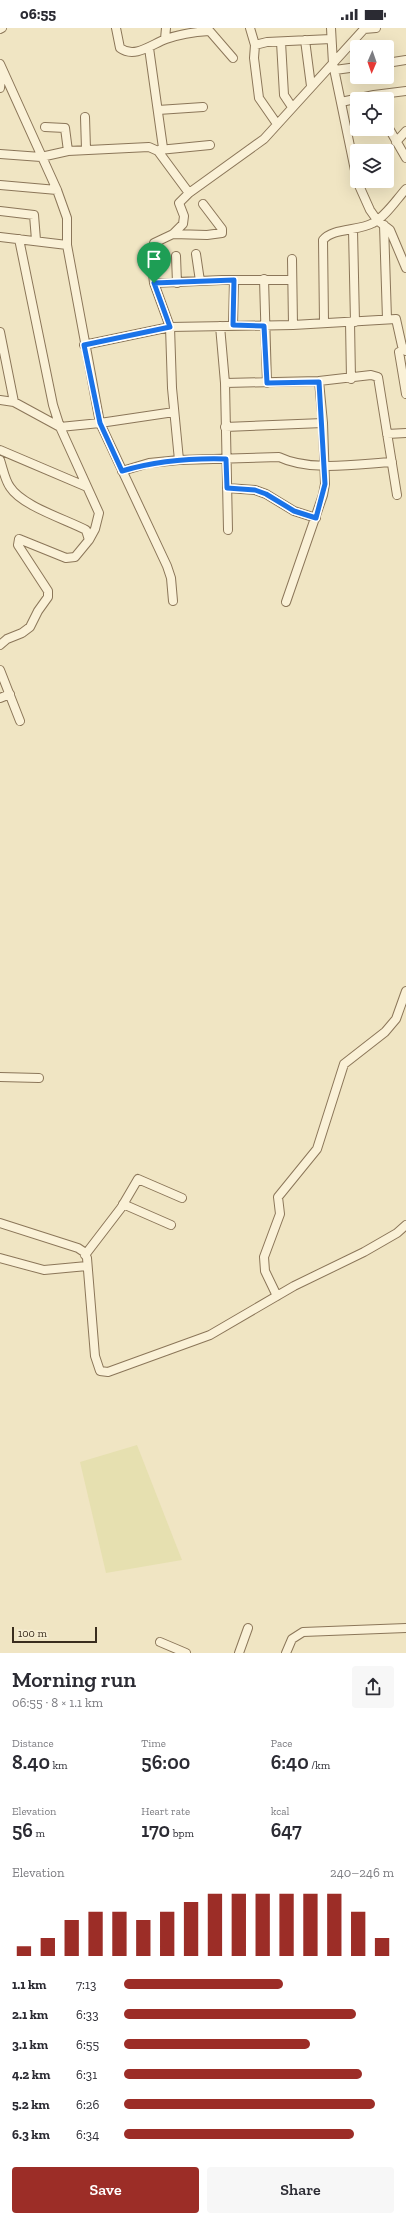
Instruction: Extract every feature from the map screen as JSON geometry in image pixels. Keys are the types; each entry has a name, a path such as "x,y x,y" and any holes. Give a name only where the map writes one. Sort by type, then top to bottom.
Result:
{"street":[{"path":"116,28 118,44 124,51 137,52 149,48 165,39 208,29 233,58"},
{"path":"165,39 166,28"},
{"path":"250,28 255,45 254,58 259,98 276,124"},
{"path":"331,28 334,67 350,146"},
{"path":"173,234 184,222 179,203 189,192 264,139 311,86 334,67 365,29 376,28"},
{"path":"255,45 331,39"},
{"path":"305,40 311,86"},
{"path":"281,42 284,95 292,107"},
{"path":"149,48 158,110 161,150 189,192"},
{"path":"394,62 406,60"},
{"path":"0,88 1,66"},
{"path":"1,66 40,157 57,190 67,218 67,245 84,345 100,423 167,566 171,578 173,601"},
{"path":"334,67 350,67"},
{"path":"394,93 406,91"},
{"path":"341,102 350,101"},
{"path":"158,110 203,107"},
{"path":"84,117 86,150"},
{"path":"45,127 65,128 68,151"},
{"path":"396,142 406,130"},
{"path":"393,136 406,158"},
{"path":"0,154 40,157 68,151 142,146 161,150 210,145"},
{"path":"0,185 57,190"},
{"path":"360,188 370,210 380,222 390,230 406,268"},
{"path":"324,322 322,242 329,234 353,230 380,222 406,189"},
{"path":"179,460 174,412 170,327 154,283 151,256 152,246 156,241 173,234 207,235 222,233 222,229 203,204"},
{"path":"0,211 34,215 36,240"},
{"path":"380,222 387,319"},
{"path":"351,378 353,230"},
{"path":"0,237 36,240 67,245"},
{"path":"0,645 7,639 22,633 30,626 38,610 48,597 48,591 18,545 18,539 66,558 75,557 89,540 95,529 99,513 86,487 60,426 53,405 18,239"},
{"path":"196,254 200,282"},
{"path":"176,256 177,283"},
{"path":"292,259 293,325"},
{"path":"154,283 264,279 292,280"},
{"path":"264,279 264,326 267,383"},
{"path":"233,325 234,280"},
{"path":"84,345 170,327 293,325 396,319 403,351 406,394"},
{"path":"220,326 225,383 228,530"},
{"path":"0,332 14,402"},
{"path":"225,383 319,382 371,375 378,377 397,495"},
{"path":"286,602 323,495 323,423 319,382"},
{"path":"0,400 14,402 60,426 100,423 174,412"},
{"path":"225,427 323,423"},
{"path":"388,434 406,433"},
{"path":"0,450 86,487"},
{"path":"122,471 149,463 179,460 279,457 286,461 324,466 392,462"},
{"path":"0,461 9,486 23,500 86,530 89,540"},
{"path":"227,488 255,490 266,494 294,511 316,518"},
{"path":"0,670 20,721"},
{"path":"0,698 10,694"},
{"path":"278,1296 265,1271 264,1257 280,1214 278,1197 317,1149 344,1064 385,1032 396,1019 406,991"},
{"path":"0,1076 39,1078"},
{"path":"85,1255 123,1204 138,1179 182,1198"},
{"path":"123,1204 171,1225"},
{"path":"0,1223 78,1248 85,1255 95,1356 100,1371 108,1372 210,1335 278,1296 364,1252 397,1233 406,1225"},
{"path":"0,1258 44,1270 87,1266"},
{"path":"240,1653 248,1628"},
{"path":"286,1653 292,1639 304,1632 406,1628"},
{"path":"160,1642 186,1653"}],"shaded area":[{"path":"137,1445 182,1560 106,1573 80,1462"}],"route":[{"path":"234,280 233,325 264,326 267,383 319,382 323,423 325,484 316,518 294,511 266,494 255,490 227,488 226,459 197,459 149,463 122,471 100,423 84,345 170,327 166,312 154,283 234,280"}]}
